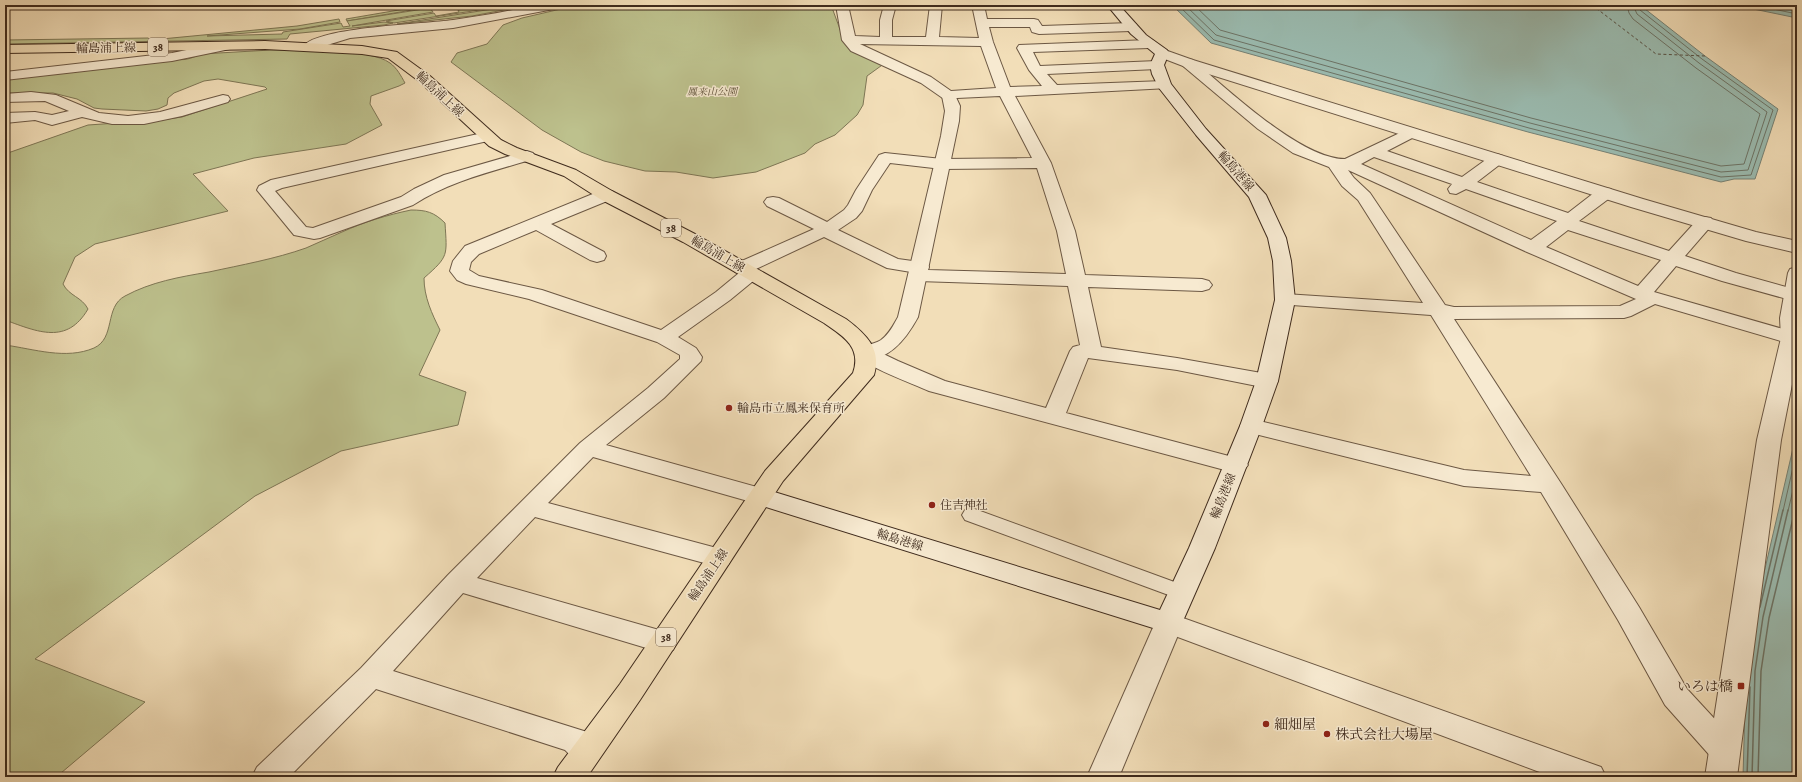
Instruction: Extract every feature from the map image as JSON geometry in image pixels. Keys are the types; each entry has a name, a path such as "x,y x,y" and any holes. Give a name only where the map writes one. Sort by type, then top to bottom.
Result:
{"main road":[{"name":"輪島浦上線","path":"5,49 311,46 375,52 397,58 425,79 487,137 511,151 570,173 689,238 845,328 857,339 866,353 866,369 863,375 774,477 630,692 569,777"}],"street":[{"path":"311,46 333,37 350,34 426,28 518,13 554,5"},
{"path":"842,5 849,40 856,48 926,80 948,96 952,103 953,110 908,318 895,339 882,349 866,353"},
{"path":"886,41 886,20 890,5"},
{"path":"932,41 936,5"},
{"path":"978,5 986,42 1001,84 1043,163 1066,231 1078,280 1092,352"},
{"name":"輪島港線","path":"588,448 762,497 1169,623 1236,465 1267,382 1285,300 1282,261 1277,238 1257,195 1200,132 1164,85 1159,74 1156,54 1112,5"},
{"path":"982,23 1033,17 1037,29 1039,30 1132,27"},
{"path":"849,40 986,42"},
{"path":"5,76 172,57 225,46"},
{"path":"1053,90 1036,70 1024,48 1156,54 1605,193 1752,237 1797,247"},
{"path":"1036,70 1156,54"},
{"path":"1188,63 1263,126 1299,150 1341,164 1435,203 1533,248 1646,296 1792,338"},
{"path":"948,96 957,94 1164,85"},
{"path":"5,98 55,99 82,112 106,118 139,119 181,112 223,99"},
{"path":"5,118 35,116 52,120 82,112"},
{"path":"1341,164 1411,133"},
{"path":"487,137 277,184 265,190 300,231 314,234 408,201 419,192 459,176 527,156"},
{"path":"1372,151 1466,183 1672,259 1729,277 1795,284 1790,318 1792,338 1769,440 1721,777"},
{"path":"664,338 723,296 746,271 828,229 853,211 885,158 942,164 1043,163"},
{"path":"1435,203 1466,183 1497,159"},
{"path":"1341,164 1348,182 1364,196 1440,310 1550,485 1625,608 1676,697 1724,750"},
{"path":"1533,248 1605,193"},
{"path":"268,777 371,676 457,582 588,448 656,393 690,362 691,357 689,352 664,338 535,294 473,280 464,276 459,271 462,261 472,250 606,194"},
{"path":"773,202 828,229 831,234 894,264 919,271 1202,285"},
{"path":"1285,300 1440,310 1454,313 1624,312 1646,296 1672,259 1705,222"},
{"path":"536,223 598,256"},
{"path":"1053,417 1080,351 1177,364 1267,382"},
{"path":"866,353 890,366 937,386 1236,465"},
{"path":"1251,426 1464,478 1550,485"},
{"path":"530,507 719,558"},
{"path":"972,514 1181,592"},
{"path":"457,582 663,642"},
{"path":"1103,777 1157,647 1169,623 1590,777"},
{"path":"371,676 576,741 587,751"}],"green space":[{"path":"428,5 430,7 347,21 346,19"},
{"path":"486,5 512,5 394,23 386,21 434,13 436,16"},
{"path":"518,5 530,5 472,16 397,24"},
{"name":"鳳来山公園","path":"578,5 635,5 646,8 692,5 831,5 841,32 885,63 867,76 863,105 857,115 835,135 815,144 805,153 756,172 713,178 676,172 645,171 604,161 581,152 542,130 451,62 457,53 487,44 503,25 522,18"},
{"path":"430,8 433,12 352,26 384,22 393,23 384,25 290,34 287,39 5,44 5,40 148,38 151,40 297,26 339,19 340,22 300,29 207,36 282,34 283,32 341,23 343,27 350,26 347,21"},
{"path":"271,50 350,52 380,58 390,63 397,70 405,83 371,96 370,104 382,125 346,144 254,158 193,174 228,211 95,244 75,257 63,284 88,309 80,320 71,328 51,332 40,331 5,320 5,154 88,125 161,120 182,117 267,89 265,87 218,79 204,81 174,93 168,98 167,105 158,109 146,111 94,108 77,99 53,93 5,93 5,78 173,58 184,60 201,54"},
{"path":"411,210 430,212 445,223 445,255 438,265 424,278 424,285 431,312 440,330 419,375 466,392 458,425 341,451 255,496 35,659 145,702 61,773 52,777 5,777 5,345 61,353 72,353 94,348 101,343 105,337 114,307 125,296 135,291 166,281 258,262 294,252 350,228"}],"water":[{"path":"1172,5 1640,5 1705,56 1778,109 1755,179 1734,179 1721,182 1528,132 1211,43"},
{"path":"1734,5 1797,5 1797,18"},
{"path":"1797,431 1797,777 1743,777 1746,670 1754,616"}],"ferry route":[{"path":"1592,5 1656,54 1705,56"}],"place":[{"name":"輪島市立鳳来保育所","path":"729,408"},
{"name":"住吉神社","path":"932,505"},
{"name":"いろは橋","path":"1741,686"},
{"name":"細畑屋","path":"1266,724"},
{"name":"株式会社大場屋","path":"1327,734"}]}
